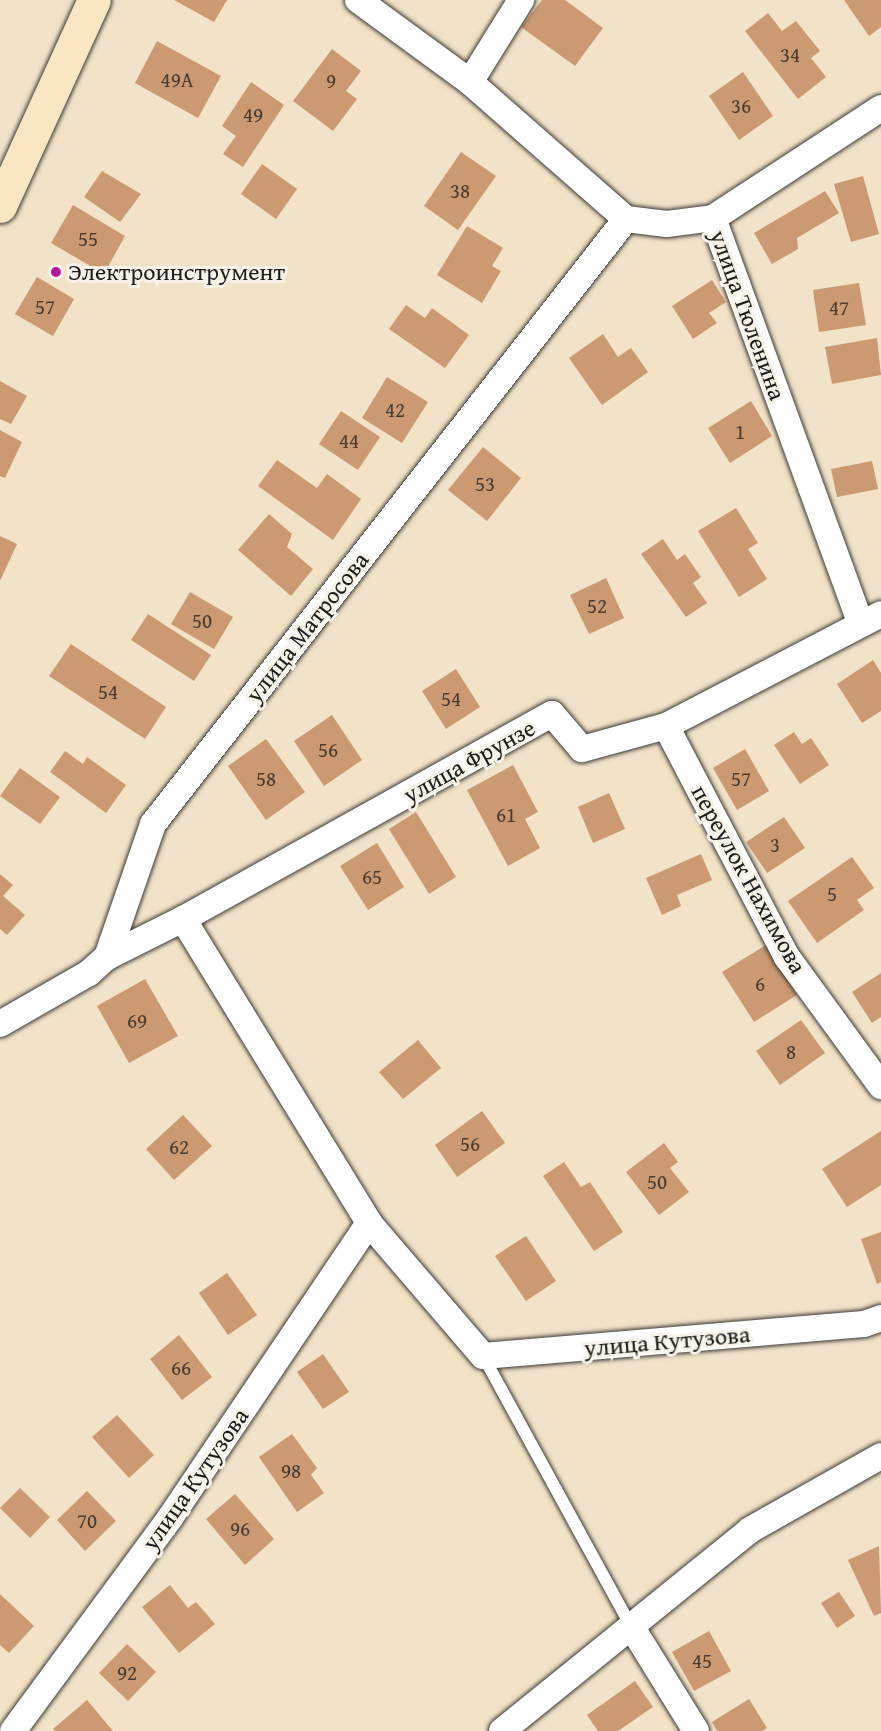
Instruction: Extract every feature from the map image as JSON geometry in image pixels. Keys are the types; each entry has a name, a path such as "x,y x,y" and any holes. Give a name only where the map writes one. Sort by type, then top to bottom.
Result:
{"main road":[{"path":"0,206 94,0"}],"street":[{"path":"358,0 470,82 626,219"},
{"path":"470,82 521,0"},
{"path":"713,218 881,108"},
{"name":"улица Тюленина","path":"626,219 667,224 713,218 871,617"},
{"name":"улица Матросова","path":"107,957 153,824 626,219"},
{"name":"улица Фрунзе","path":"183,919 552,714 582,749 666,726 871,617"},
{"name":"переулок Нахимова","path":"666,726 787,957 881,1086"},
{"path":"0,1024 89,973 107,957 183,919 369,1223 483,1356"},
{"name":"улица Кутузова","path":"13,1731 170,1518 369,1223"},
{"name":"улица Кутузова","path":"483,1356 864,1324 881,1318"},
{"path":"502,1731 750,1530 881,1456"},
{"path":"631,1626 696,1731"}],"lane":[{"path":"483,1356 631,1626"}],"building":[{"path":"174,0 227,0 214,22"},
{"path":"542,0 565,0 603,28 575,66 521,27"},
{"path":"844,0 881,0 881,27 869,36"},
{"path":"768,13 782,31 796,21 820,51 811,58 826,77 798,99 745,31"},
{"path":"157,41 221,76 198,118 135,83"},
{"path":"332,49 361,71 346,91 357,99 333,131 293,101"},
{"path":"743,72 773,116 739,140 709,96"},
{"path":"251,82 284,105 243,167 223,154 236,136 222,126"},
{"path":"461,152 496,176 458,230 424,206"},
{"path":"262,164 297,189 276,219 241,194"},
{"path":"102,171 141,194 120,222 84,197"},
{"path":"863,176 879,234 851,242 834,184"},
{"path":"825,191 839,213 797,238 798,249 772,264 754,233"},
{"path":"73,205 125,236 104,274 51,243"},
{"path":"467,226 503,248 492,266 501,271 482,303 437,275"},
{"path":"37,277 74,299 53,336 15,314"},
{"path":"712,280 726,302 709,313 717,323 693,339 672,306"},
{"path":"859,283 866,325 819,332 813,290"},
{"path":"406,305 425,318 432,308 469,335 445,368 389,329"},
{"path":"603,334 618,357 631,348 648,372 602,405 569,358"},
{"path":"877,338 881,375 832,384 825,347"},
{"path":"387,377 428,402 402,443 362,418"},
{"path":"0,381 27,396 11,424 0,419"},
{"path":"751,401 772,436 730,463 708,428"},
{"path":"341,411 380,437 358,470 319,444"},
{"path":"0,430 22,442 5,478 0,476"},
{"path":"483,447 521,478 487,521 448,490"},
{"path":"277,460 317,488 327,474 361,499 333,540 258,486"},
{"path":"872,461 878,489 837,497 831,469"},
{"path":"736,508 758,543 748,549 767,579 739,597 698,531"},
{"path":"269,514 292,534 287,547 313,569 291,596 238,550"},
{"path":"0,536 17,544 0,581"},
{"path":"663,539 677,560 685,554 701,577 693,583 707,603 686,617 641,554"},
{"path":"606,578 624,618 589,634 570,595"},
{"path":"190,592 233,617 214,649 171,624"},
{"path":"148,614 211,655 194,681 131,640"},
{"path":"71,644 166,707 145,739 49,676"},
{"path":"873,660 881,673 881,711 862,723 837,684"},
{"path":"456,669 480,707 446,729 422,691"},
{"path":"332,715 362,760 324,786 294,741"},
{"path":"794,732 802,744 811,738 829,765 800,784 774,745"},
{"path":"266,739 305,792 266,820 228,766"},
{"path":"745,749 769,791 737,810 713,768"},
{"path":"65,751 83,764 87,757 126,785 106,813 50,772"},
{"path":"513,765 538,812 525,819 540,848 508,866 467,790"},
{"path":"20,768 60,797 40,824 0,796"},
{"path":"609,793 625,829 593,843 578,807"},
{"path":"416,812 456,877 429,894 389,829"},
{"path":"784,817 805,848 767,873 746,842"},
{"path":"377,843 404,887 368,910 340,866"},
{"path":"701,854 712,880 677,895 681,906 662,915 646,878"},
{"path":"852,857 874,888 857,900 864,910 817,943 788,901"},
{"path":"0,874 13,885 3,896 25,915 7,935 0,929"},
{"path":"766,945 797,995 754,1022 722,972"},
{"path":"881,973 881,1017 872,1023 852,992"},
{"path":"145,979 178,1036 129,1063 97,1006"},
{"path":"801,1020 825,1053 780,1085 756,1051"},
{"path":"418,1040 441,1068 403,1099 379,1072"},
{"path":"482,1111 505,1143 457,1177 435,1145"},
{"path":"183,1115 212,1146 174,1180 146,1149"},
{"path":"881,1131 881,1185 847,1207 822,1169"},
{"path":"664,1143 678,1162 670,1168 689,1192 659,1215 626,1172"},
{"path":"564,1162 581,1187 590,1182 623,1232 594,1251 543,1176"},
{"path":"881,1232 881,1282 877,1284 861,1239"},
{"path":"526,1236 556,1281 526,1301 495,1256"},
{"path":"227,1273 257,1315 228,1335 199,1293"},
{"path":"179,1335 212,1377 182,1400 150,1359"},
{"path":"323,1354 349,1392 323,1409 297,1372"},
{"path":"117,1415 154,1455 129,1478 92,1437"},
{"path":"292,1434 317,1468 311,1475 324,1493 297,1512 259,1457"},
{"path":"20,1488 50,1517 30,1538 0,1508"},
{"path":"87,1491 116,1521 85,1551 57,1520"},
{"path":"235,1494 274,1539 245,1565 206,1519"},
{"path":"879,1546 881,1613 874,1616 848,1560"},
{"path":"170,1585 188,1608 196,1602 215,1624 179,1653 142,1607"},
{"path":"839,1592 855,1616 837,1628 821,1603"},
{"path":"0,1594 34,1626 9,1653 0,1645"},
{"path":"709,1631 731,1671 694,1691 672,1652"},
{"path":"127,1644 156,1672 128,1701 99,1673"},
{"path":"635,1681 653,1707 618,1731 598,1731 587,1715"},
{"path":"749,1699 767,1728 762,1731 717,1731 712,1722"},
{"path":"87,1700 113,1731 55,1731 53,1729"}],"place":[{"name":"Электроинструмент","path":"56,272"}]}
